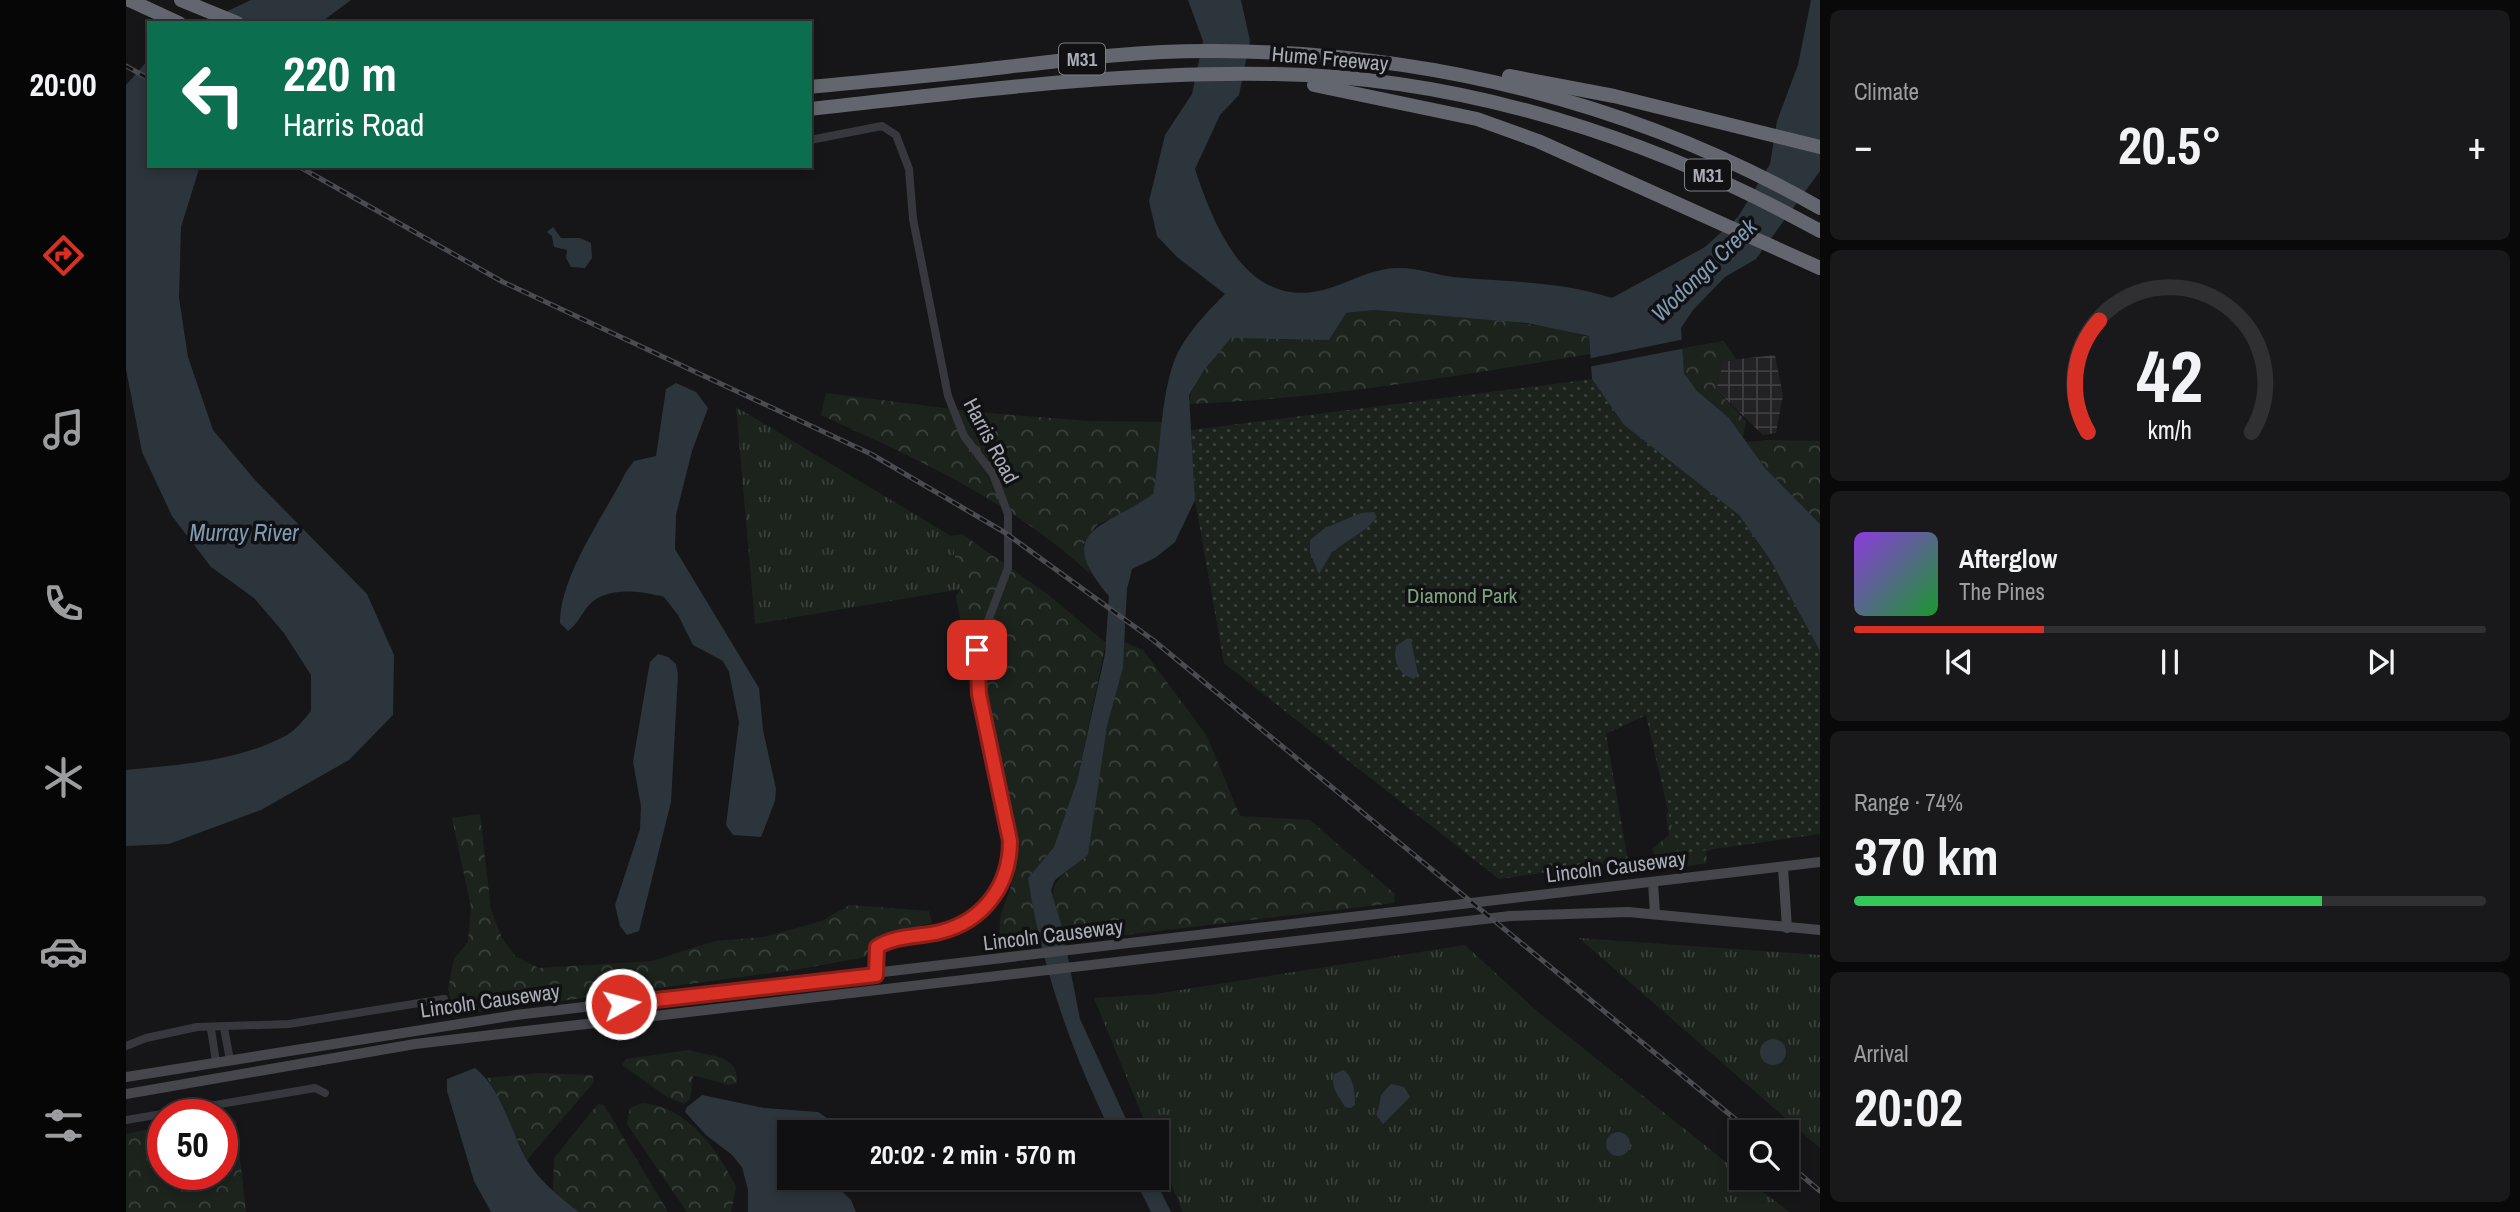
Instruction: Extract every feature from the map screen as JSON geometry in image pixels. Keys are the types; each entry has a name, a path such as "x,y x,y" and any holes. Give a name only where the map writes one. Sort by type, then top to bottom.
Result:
{"highway":[{"path":"129,0 175,21"},
{"path":"181,0 232,21"},
{"name":"Hume Freeway","path":"812,87 1137,54 1214,51 1331,55 1427,68 1537,92 1604,111 1744,168 1820,208"},
{"path":"1427,68 1483,72 1614,96 1820,147"},
{"name":"M31","path":"812,109 1026,87 1213,74 1328,82"},
{"path":"1328,82 1478,119 1573,155 1815,265"},
{"name":"Hume Freeway","path":"1328,82 1472,98 1591,130 1686,165 1820,231"}],"main road":[{"name":"Lincoln Causeway","path":"126,1077 452,1024 1820,862"},
{"path":"1783,867 1787,928"},
{"path":"1653,882 1655,914"},
{"name":"Lincoln Causeway","path":"126,1094 455,1039 1510,916 1581,912 1655,914 1820,930"},
{"path":"876,975 878,990"},
{"path":"227,1077 230,1060"},
{"path":"216,1062 227,1077"}],"street":[{"name":"Harris Road","path":"812,140 882,126 896,135 909,169 913,219 948,396 964,436 993,474 1007,514 1008,568 977,650 976,672 1010,841 1010,863 995,896 963,925 889,939 877,947 876,975"},
{"name":"Lincoln Causeway","path":"126,1046 146,1038 187,1029 289,1024 444,999"},
{"path":"224,1028 230,1060"},
{"path":"211,1029 216,1062"},
{"path":"126,1120 315,1088 325,1093"}],"shaded area":[{"path":"1775,355 1783,395 1776,433 1763,435 1716,390 1723,361"}],"green space":[{"path":"1374,310 1483,319 1563,330 1589,337 1590,354 1341,392 1189,404 1199,376 1231,338 1264,338 1346,313"},
{"path":"1724,341 1737,360 1723,362 1716,390 1746,421 1743,438 1693,386 1684,371 1682,348"},
{"name":"Diamond Park","path":"1592,379 1624,425 1739,515 1771,561 1820,651 1820,834 1678,854 1646,715 1606,734 1628,861 1499,879 1224,663 1195,500 1191,430"},
{"path":"826,393 976,412 1088,421 1164,422 1153,494 1130,511 1098,524 1083,545 1090,574 1029,525 963,484 821,415"},
{"path":"736,407 951,536 961,589 755,624"},
{"path":"1820,441 1820,524 1765,468 1746,442"},
{"path":"962,534 1046,593 1106,643 1077,781 1063,829 1054,847 1028,878 1041,943 1005,951 1000,926 1012,880 1011,830 988,715 984,671 986,649 971,646 960,618 956,596 961,589 951,536"},
{"path":"1124,642 1143,650 1207,736 1240,816 1310,820 1395,894 1394,903 1065,942 1053,892 1061,877 1088,855 1101,759"},
{"path":"1671,808 1720,845 1706,852 1707,863 1665,870 1659,865 1652,849 1669,835 1666,815"},
{"path":"480,814 491,910 502,938 516,957 539,968 652,961 715,941 764,937 822,921 850,905 929,911 932,923 878,936 866,957 794,970 455,1015 448,989 454,959 468,942 471,907 452,818"},
{"path":"1579,938 1820,955 1820,1148 1799,1130 1799,1120 1788,1120"},
{"path":"1465,945 1539,1013 1729,1164 1729,1190 1761,1190 1789,1212 1183,1212 1169,1180 1169,1120 1144,1120 1094,998 1155,994"},
{"path":"689,1050 728,1062 736,1074 737,1083 729,1085 693,1075 690,1099 684,1104 667,1097 622,1065 626,1059"},
{"path":"540,1073 592,1075 594,1082 527,1160 487,1078"},
{"path":"642,1103 673,1112 687,1121 710,1145 736,1187 731,1212 687,1212 627,1124 630,1108"},
{"path":"598,1104 604,1105 668,1212 579,1212 553,1192 554,1158"},
{"path":"147,1129 147,1190 238,1190 238,1139 246,1212 126,1212 126,1134"}],"water":[{"path":"251,0 351,0 323,21 206,21"},
{"name":"Wodonga Creek","path":"1188,0 1241,0 1250,41 1239,95 1220,115 1195,169 1211,212 1234,255 1250,272 1268,285 1289,292 1313,292 1378,271 1401,268 1453,277 1553,285 1612,298 1705,247 1738,217 1770,164 1777,121 1798,65 1811,0 1820,0 1820,171 1756,259 1725,277 1693,310 1681,328 1684,373 1697,391 1729,418 1765,468 1820,524 1820,651 1771,561 1739,515 1624,425 1592,379 1589,336 1527,323 1374,310 1346,313 1329,340 1231,338 1204,370 1189,395 1195,500 1175,542 1155,558 1132,569 1127,589 1123,667 1107,726 1088,855 1055,880 1051,890 1062,927 1080,1019 1126,1120 1105,1120 1083,1071 1060,1008 1041,944 1028,878 1054,847 1077,781 1105,654 1109,596 1092,574 1085,557 1085,543 1103,524 1153,494 1166,390 1175,359 1190,333 1225,294 1177,257 1157,236 1149,201 1165,135 1192,94 1203,41"},
{"name":"Murray River","path":"147,61 147,168 199,168 181,227 179,298 188,357 213,430 255,480 367,594 394,655 393,715 349,760 261,810 169,844 126,846 126,770 209,760 269,744 290,733 311,711 311,675 284,633 254,598 211,567 172,516 142,452 126,369 126,85"},
{"path":"553,227 561,238 580,238 591,243 592,258 585,268 571,267 566,258 567,250 554,247 552,236 547,232"},
{"path":"676,383 696,392 708,408 692,451 676,515 675,549 759,688 763,730 776,789 775,801 761,837 733,835 726,825 739,722 729,672 723,661 693,645 678,615 664,597 635,592 605,595 589,605 568,631 560,623 567,585 575,566 626,472 634,461 656,456 666,389"},
{"path":"1374,512 1377,517 1367,528 1332,552 1319,574 1310,553 1310,540 1325,528 1361,513"},
{"path":"1408,638 1411,640 1418,674 1414,679 1400,671 1395,657 1396,646"},
{"path":"658,654 668,657 676,664 678,674 671,802 639,931 627,935 620,926 615,905 640,829 641,806 633,762 650,662"},
{"path":"1773,1039 1782,1043 1786,1052 1782,1061 1773,1065 1764,1061 1760,1052 1764,1043"},
{"path":"475,1068 492,1086 530,1165 549,1188 579,1212 491,1212 474,1181 447,1091 447,1079"},
{"path":"1343,1070 1353,1085 1355,1105 1351,1108 1345,1107 1333,1084 1334,1074"},
{"path":"1391,1084 1404,1087 1410,1097 1383,1124 1377,1116 1381,1095"},
{"path":"702,1095 764,1108 818,1112 827,1120 777,1120 777,1190 841,1190 851,1200 856,1212 748,1212 748,1190 742,1167 731,1154 706,1135 685,1112 687,1107"},
{"path":"1613,1132 1623,1132 1630,1139 1630,1149 1623,1156 1613,1156 1606,1149 1606,1139"},
{"path":"1140,1190 1160,1190 1171,1212 1151,1212"}],"pier":[{"path":"1685,339 1686,348 1588,367 1587,359"}],"railway":[{"path":"126,66 147,78"},
{"path":"302,168 503,282 871,454 1004,532 1153,640 1736,1120"},
{"path":"1799,1173 1820,1191"}],"route":[{"path":"621,1004 876,975 877,947 889,939 939,932 963,925 975,916 995,896 1010,863 1010,841 979,694 977,650"}]}
